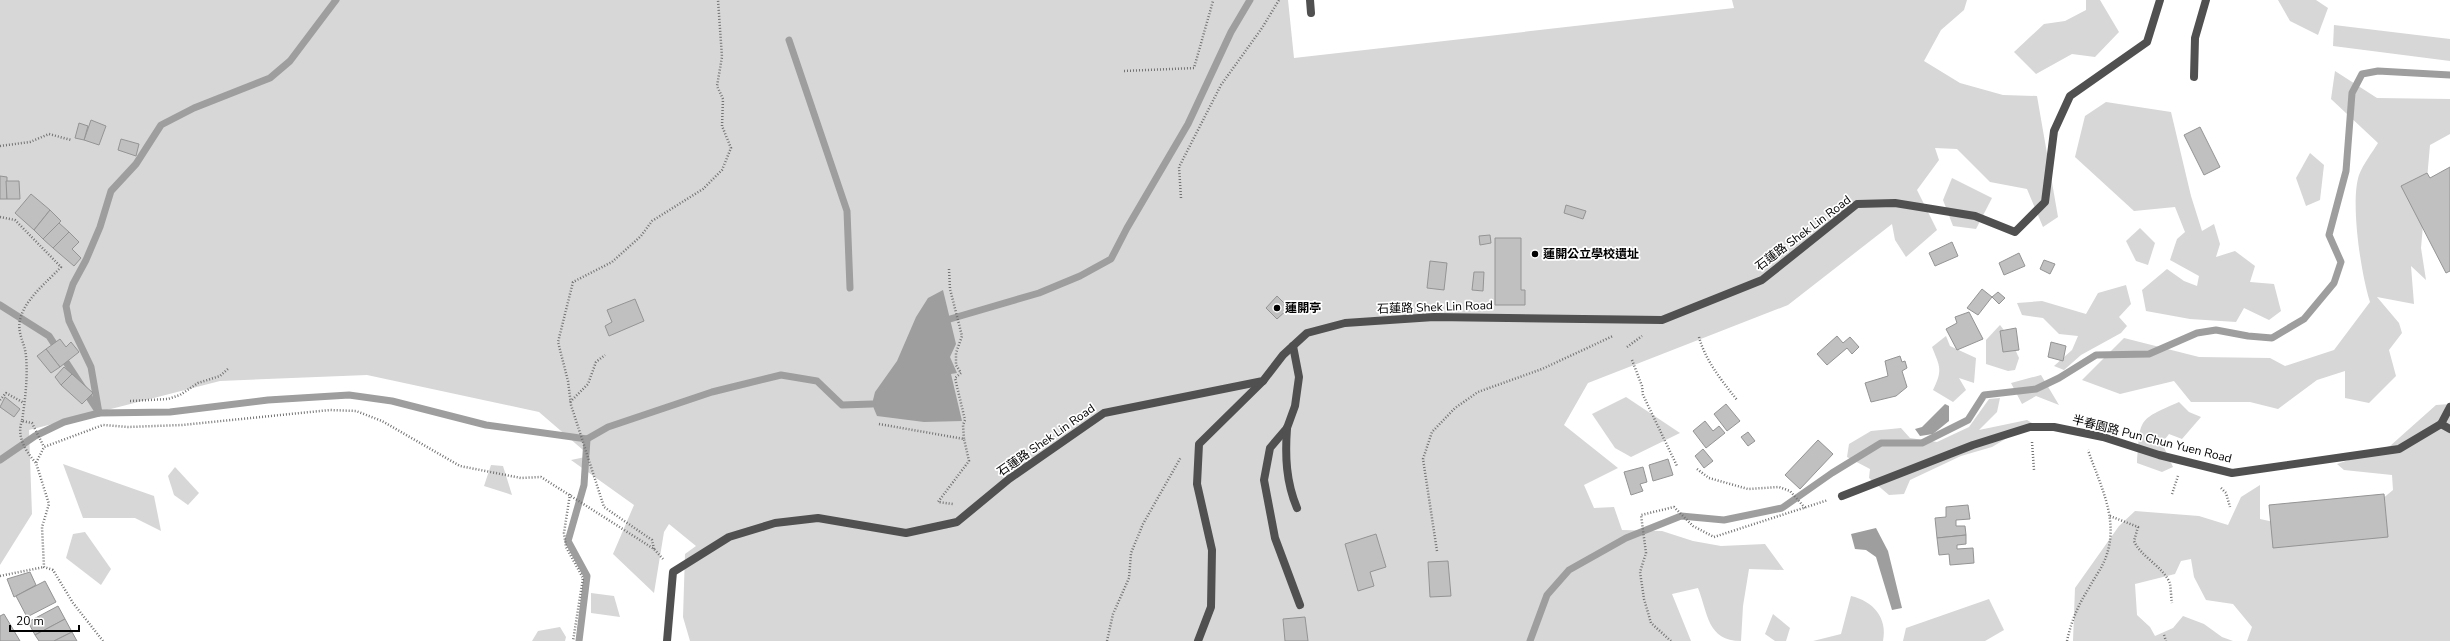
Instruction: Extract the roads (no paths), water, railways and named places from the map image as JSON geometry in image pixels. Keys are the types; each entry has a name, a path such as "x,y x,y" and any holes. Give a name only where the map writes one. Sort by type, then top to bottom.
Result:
{"street":[{"path":"1310,0 1311,13"},
{"name":"石蓮路 Shek Lin Road","path":"667,641 673,572 729,537 775,523 818,518 906,533 957,522 1009,479 1104,413 1263,381 1283,355 1307,333 1345,322 1434,317 1662,320 1762,280 1857,204 1895,203 1975,216 2015,232 2045,202 2054,131 2070,96 2147,42 2160,0"},
{"path":"2194,77 2194,38 2206,0"},
{"path":"1293,346 1299,377 1295,406 1286,428 1270,448 1264,480 1275,538 1300,605"},
{"path":"1198,641 1211,607 1212,550 1197,484 1199,444 1263,381"},
{"path":"2450,406 2441,424 2450,429"},
{"name":"半春園路 Pun Chun Yuen Road","path":"1842,496 1973,445 2030,428 2054,427 2103,437 2159,455 2232,473 2399,449 2441,424"},
{"path":"1286,428 1285,456 1289,490 1297,508"}],"waterway":[{"path":"99,413 91,367 69,321 66,306 73,284 86,260 100,227 111,191 136,164 161,125 194,108 270,78 290,61 336,0"},
{"path":"950,319 1039,293 1080,276 1111,259 1127,228 1188,124 1231,32 1250,0"},
{"path":"789,40 847,211 850,288"},
{"path":"1530,641 1547,595 1569,570 1626,538 1681,516 1724,520 1782,508 1832,473 1881,443 1922,443 1968,420 1984,395 2036,389 2059,378 2096,355 2149,354 2197,333 2216,330 2248,336 2272,338 2304,319 2334,283 2341,262 2329,235 2346,171 2352,93 2362,74 2378,71 2450,75"},
{"path":"0,305 49,336 98,411"},
{"path":"0,460 35,436 64,422 99,413 170,412 268,400 349,395 392,401 486,425 587,439 608,427 712,392 781,375 817,381 842,405 872,404"},
{"path":"579,641 587,576 568,541 584,485 587,439"}],"place":[{"name":"蓮開公立學校遺址","path":"1535,254"},
{"name":"蓮開亭","path":"1277,308"}]}
